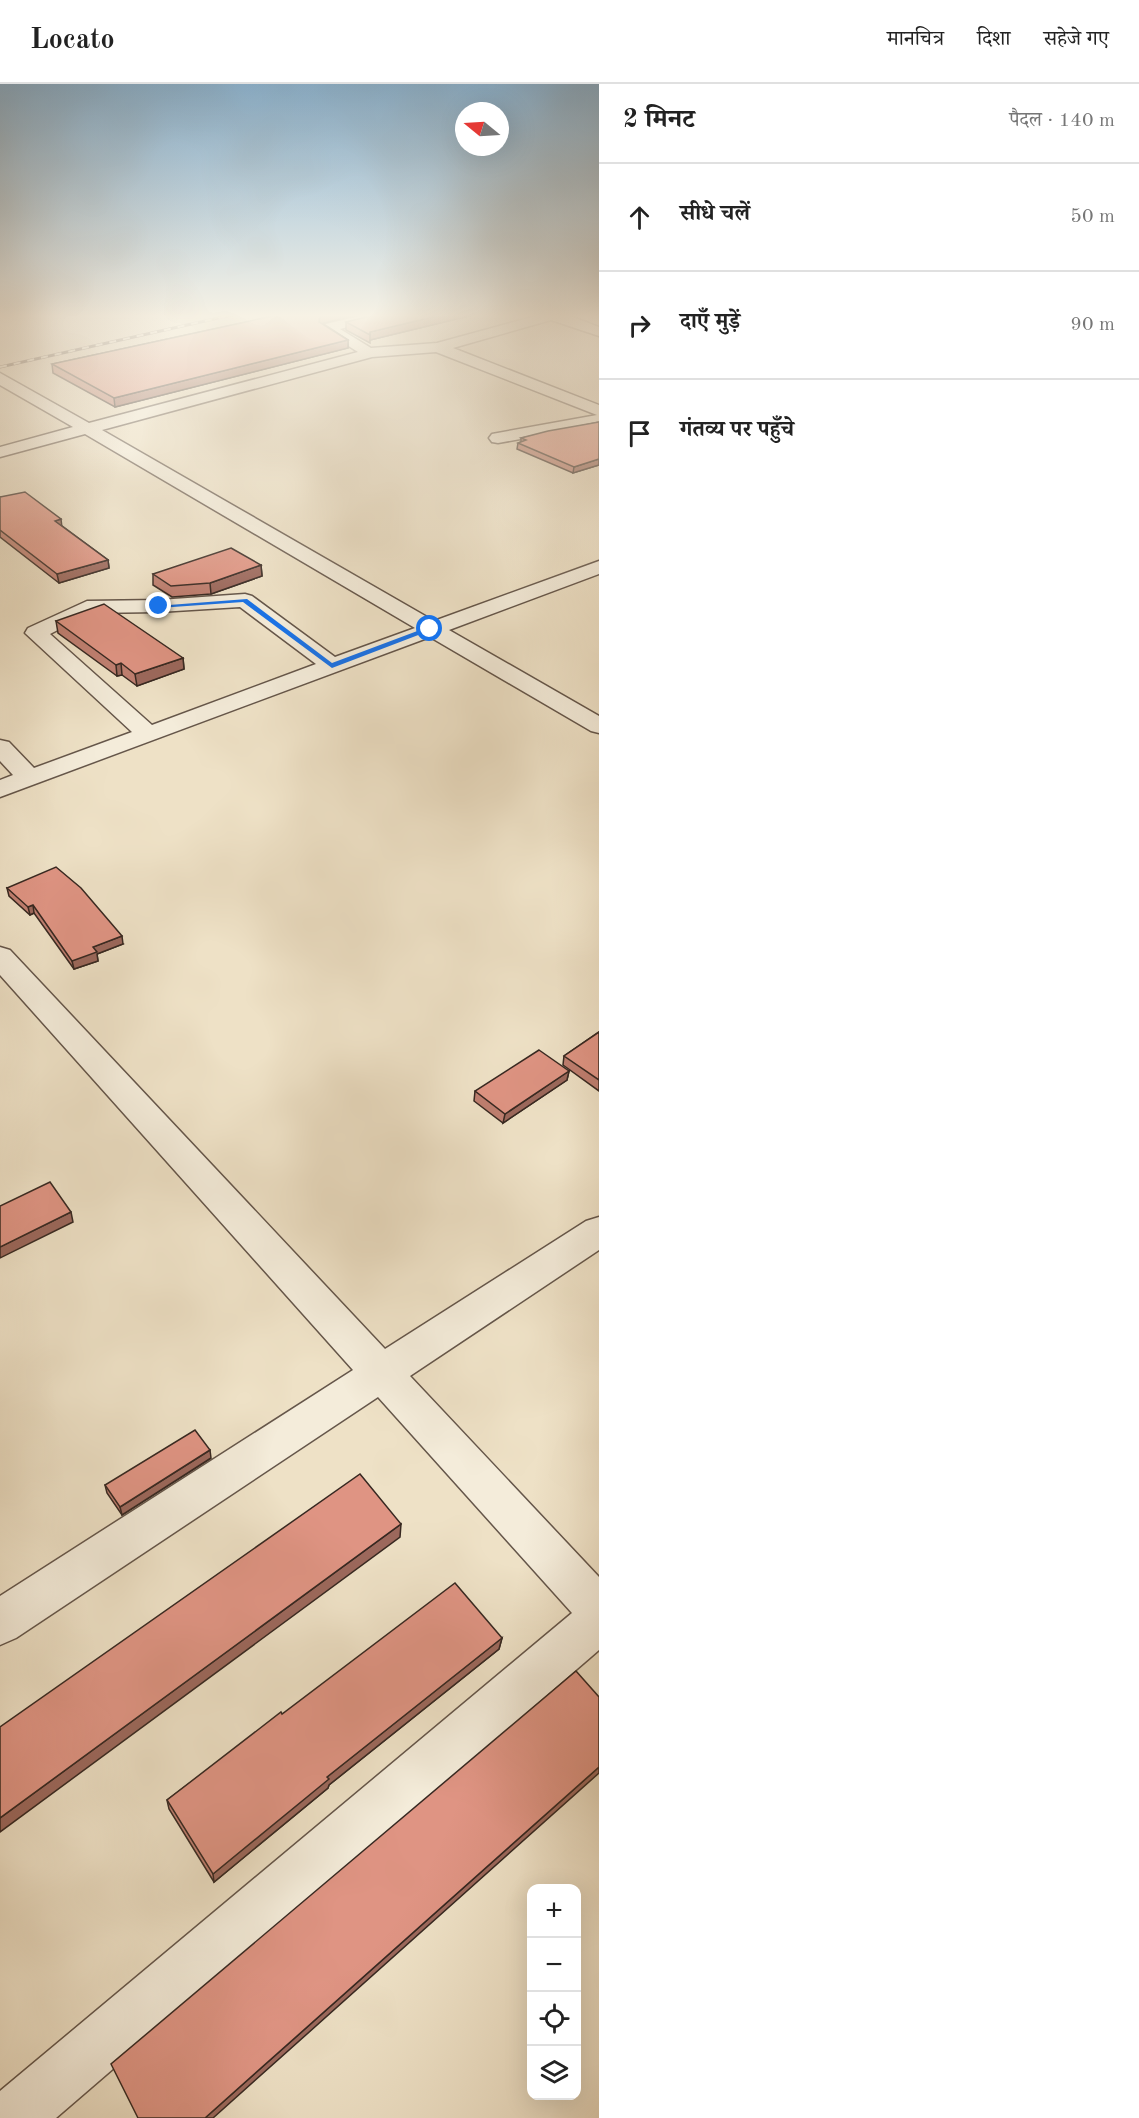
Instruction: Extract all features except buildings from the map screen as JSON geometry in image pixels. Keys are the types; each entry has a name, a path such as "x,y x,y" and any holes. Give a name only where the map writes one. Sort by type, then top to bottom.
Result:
{"street":[{"path":"54,409 599,726"},
{"path":"0,452 159,409"},
{"path":"498,438 599,420"},
{"path":"0,789 599,567"},
{"path":"148,734 36,633 87,607 159,606 245,600 332,666"},
{"path":"0,747 30,778"},
{"path":"0,957 599,1610"},
{"path":"0,1622 599,1231"},
{"path":"12,2118 599,1620"}],"route":[{"path":"159,606 245,600 332,666 430,629"}]}
